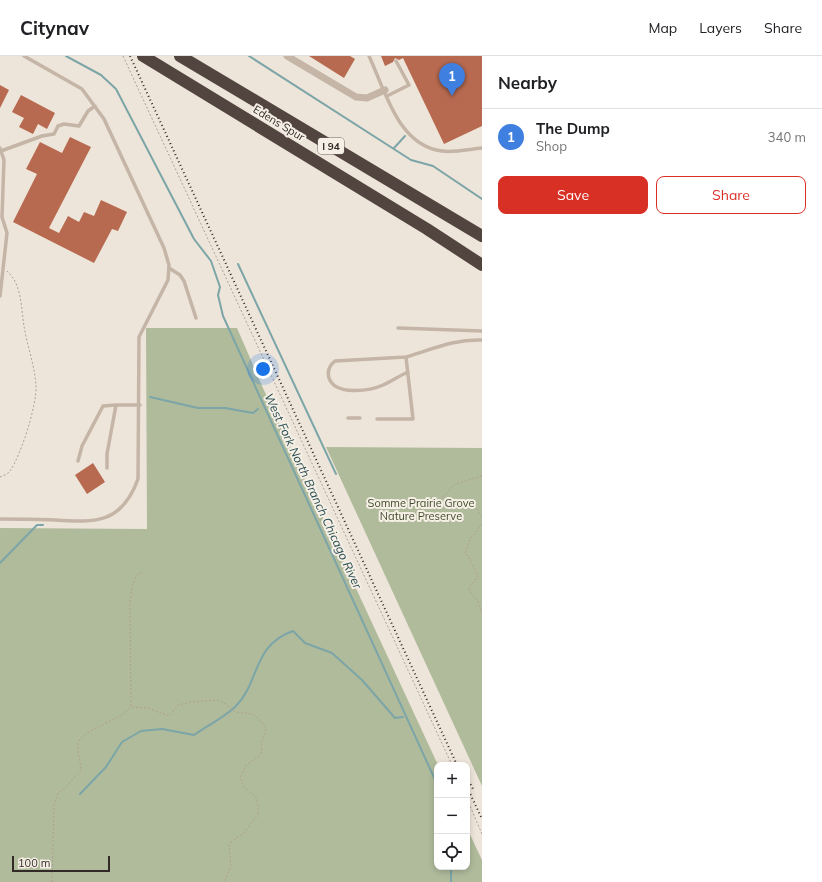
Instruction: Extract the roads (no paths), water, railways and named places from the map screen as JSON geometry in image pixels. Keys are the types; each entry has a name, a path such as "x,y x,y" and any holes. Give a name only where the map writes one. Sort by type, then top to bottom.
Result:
{"highway":[{"name":"Edens Spur","path":"144,56 427,229 482,265"},
{"name":"Edens Spur","path":"180,56 482,236"}],"street":[{"path":"287,56 356,97 367,98 386,93"}],"lane":[{"path":"0,519 94,521 111,515 123,506 133,494 138,478 140,405 139,337 163,294 168,280 169,268 164,248 104,119 82,89 24,56"},
{"path":"369,56 386,93 408,134 425,146 442,151 482,148"},
{"path":"386,93 409,85 396,61"},
{"path":"0,296 7,233 2,217 4,160 0,150 42,136 54,134 58,126 79,126 88,110 95,106"},
{"path":"169,268 180,275 184,281 196,318"},
{"path":"398,328 482,331"},
{"path":"408,372 383,385 352,391 336,386 329,377 329,370 335,361 406,357 464,339 482,340"},
{"path":"378,419 413,419 406,357"},
{"path":"107,468 107,454 116,405"},
{"path":"78,461 82,446 104,406 140,405"},
{"path":"348,418 360,418"}],"waterway":[{"name":"West Fork North Branch Chicago River","path":"66,56 101,75 116,89 194,239 211,261 220,287 218,295 223,316 434,777"},
{"path":"249,56 411,160 433,166 482,199"},
{"path":"394,148 405,136"},
{"path":"238,264 336,474"},
{"path":"150,397 198,408 225,408 253,413 258,409"},
{"path":"0,563 37,525 43,525"},
{"path":"80,794 106,767 122,742 141,731 162,729 194,735 230,711 243,697 263,655 270,645 280,637 293,631 305,643 332,653 362,680 395,718 403,717"},
{"name":"West Fork North Branch Chicago River","path":"451,870 451,882"}],"railway":[{"path":"130,56 456,762"},
{"path":"470,783 474,791"},
{"path":"470,793 482,819"}],"place":[{"name":"The Dump","path":"452,96"}],"park label":[{"name":"Somme Prairie Grove Nature Preserve","path":"421,509"}]}
